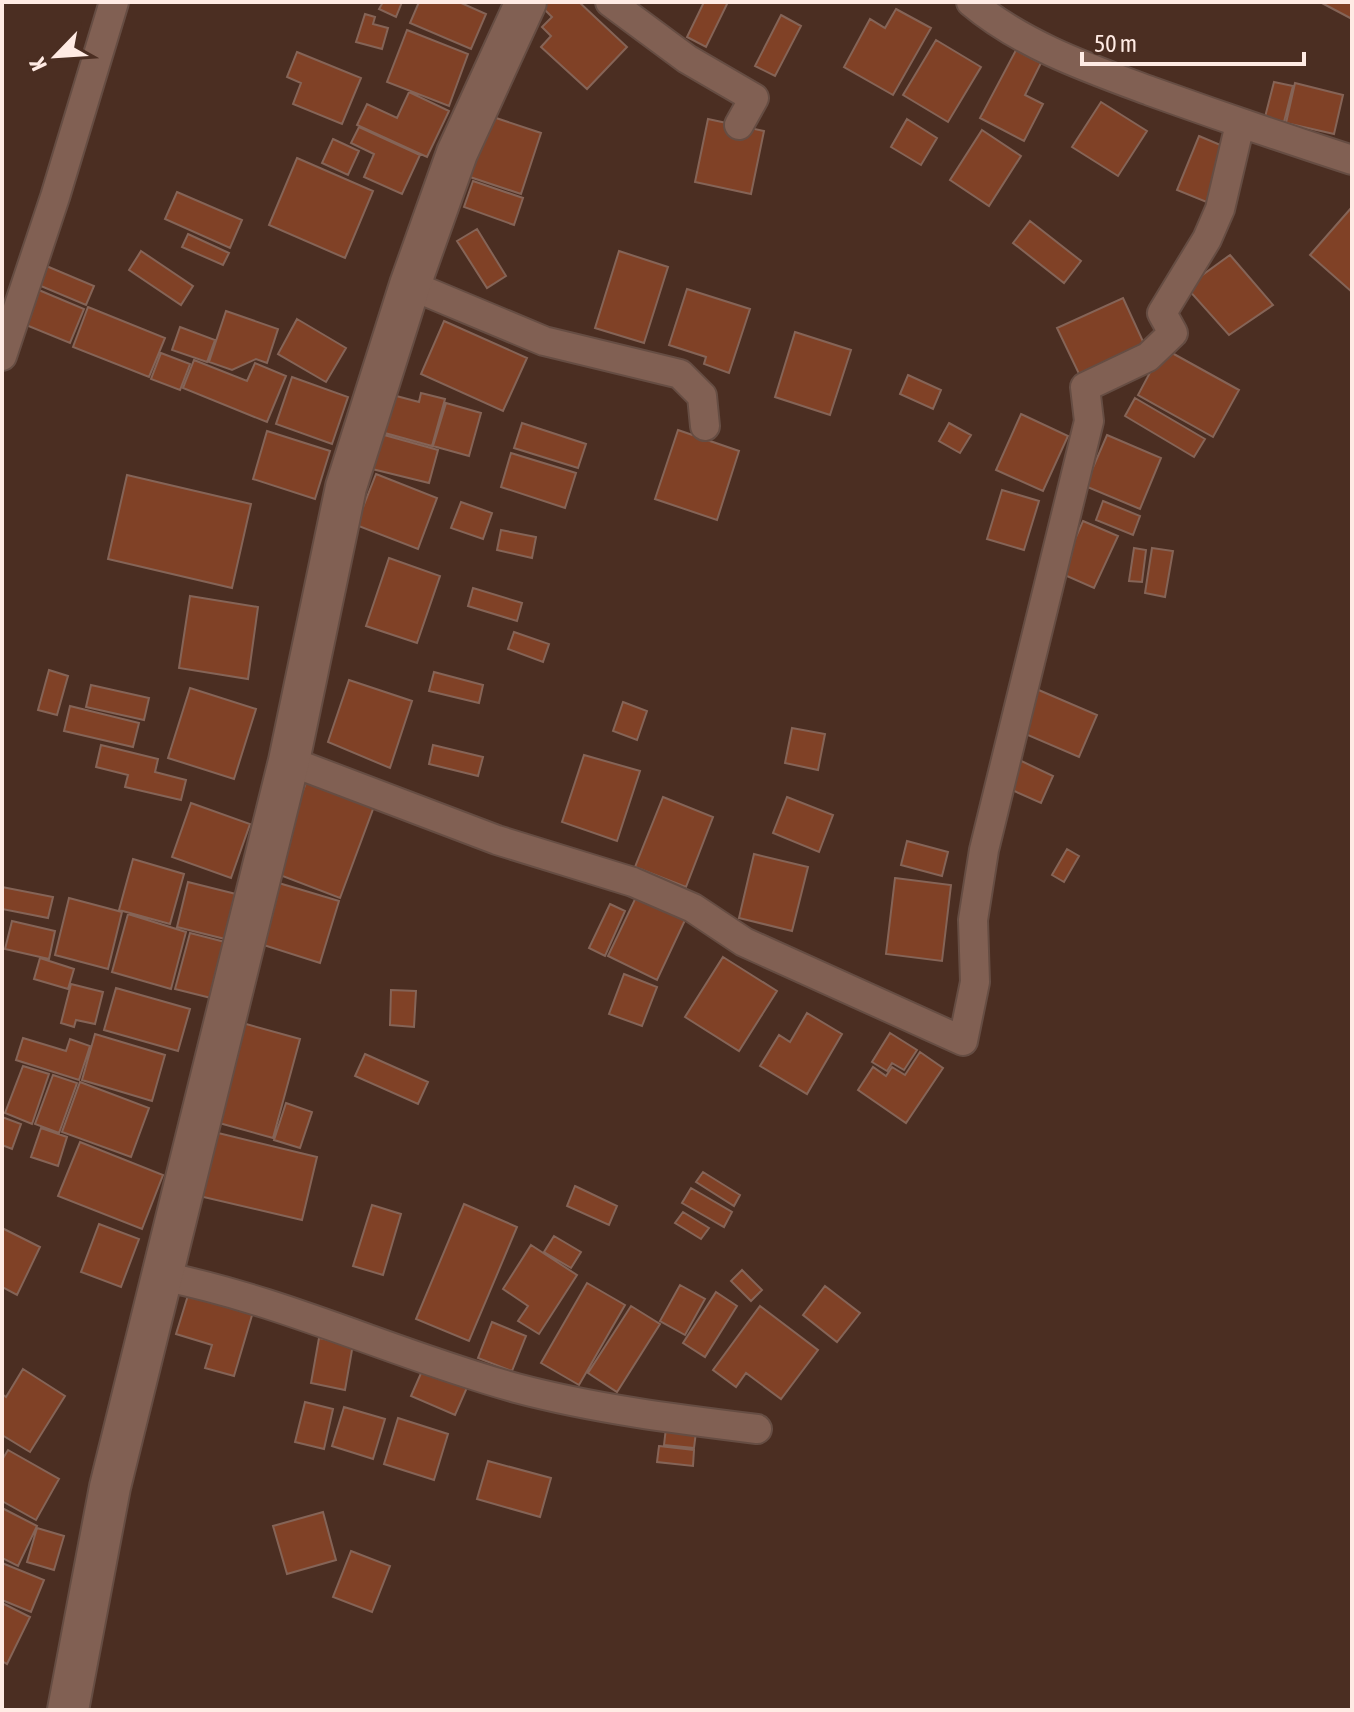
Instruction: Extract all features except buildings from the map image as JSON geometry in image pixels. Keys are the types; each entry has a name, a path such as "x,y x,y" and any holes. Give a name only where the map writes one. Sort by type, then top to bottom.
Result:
{"street":[{"path":"2,356 55,197 114,2"},
{"path":"68,1710 110,1487 289,761 346,487 410,285 457,153 526,2"},
{"path":"610,2 687,59 754,98 739,125"},
{"path":"971,2 1011,31 1081,65 1240,124 1352,160"},
{"path":"289,761 497,840 633,882 693,908 744,942 963,1041 975,982 973,920 984,850 1089,421 1085,387 1148,357 1173,333 1162,313 1207,239 1220,209 1240,124"},
{"path":"410,285 544,341 680,374 702,396 705,426"},
{"path":"161,1276 213,1286 515,1387 621,1411 757,1429"}]}
